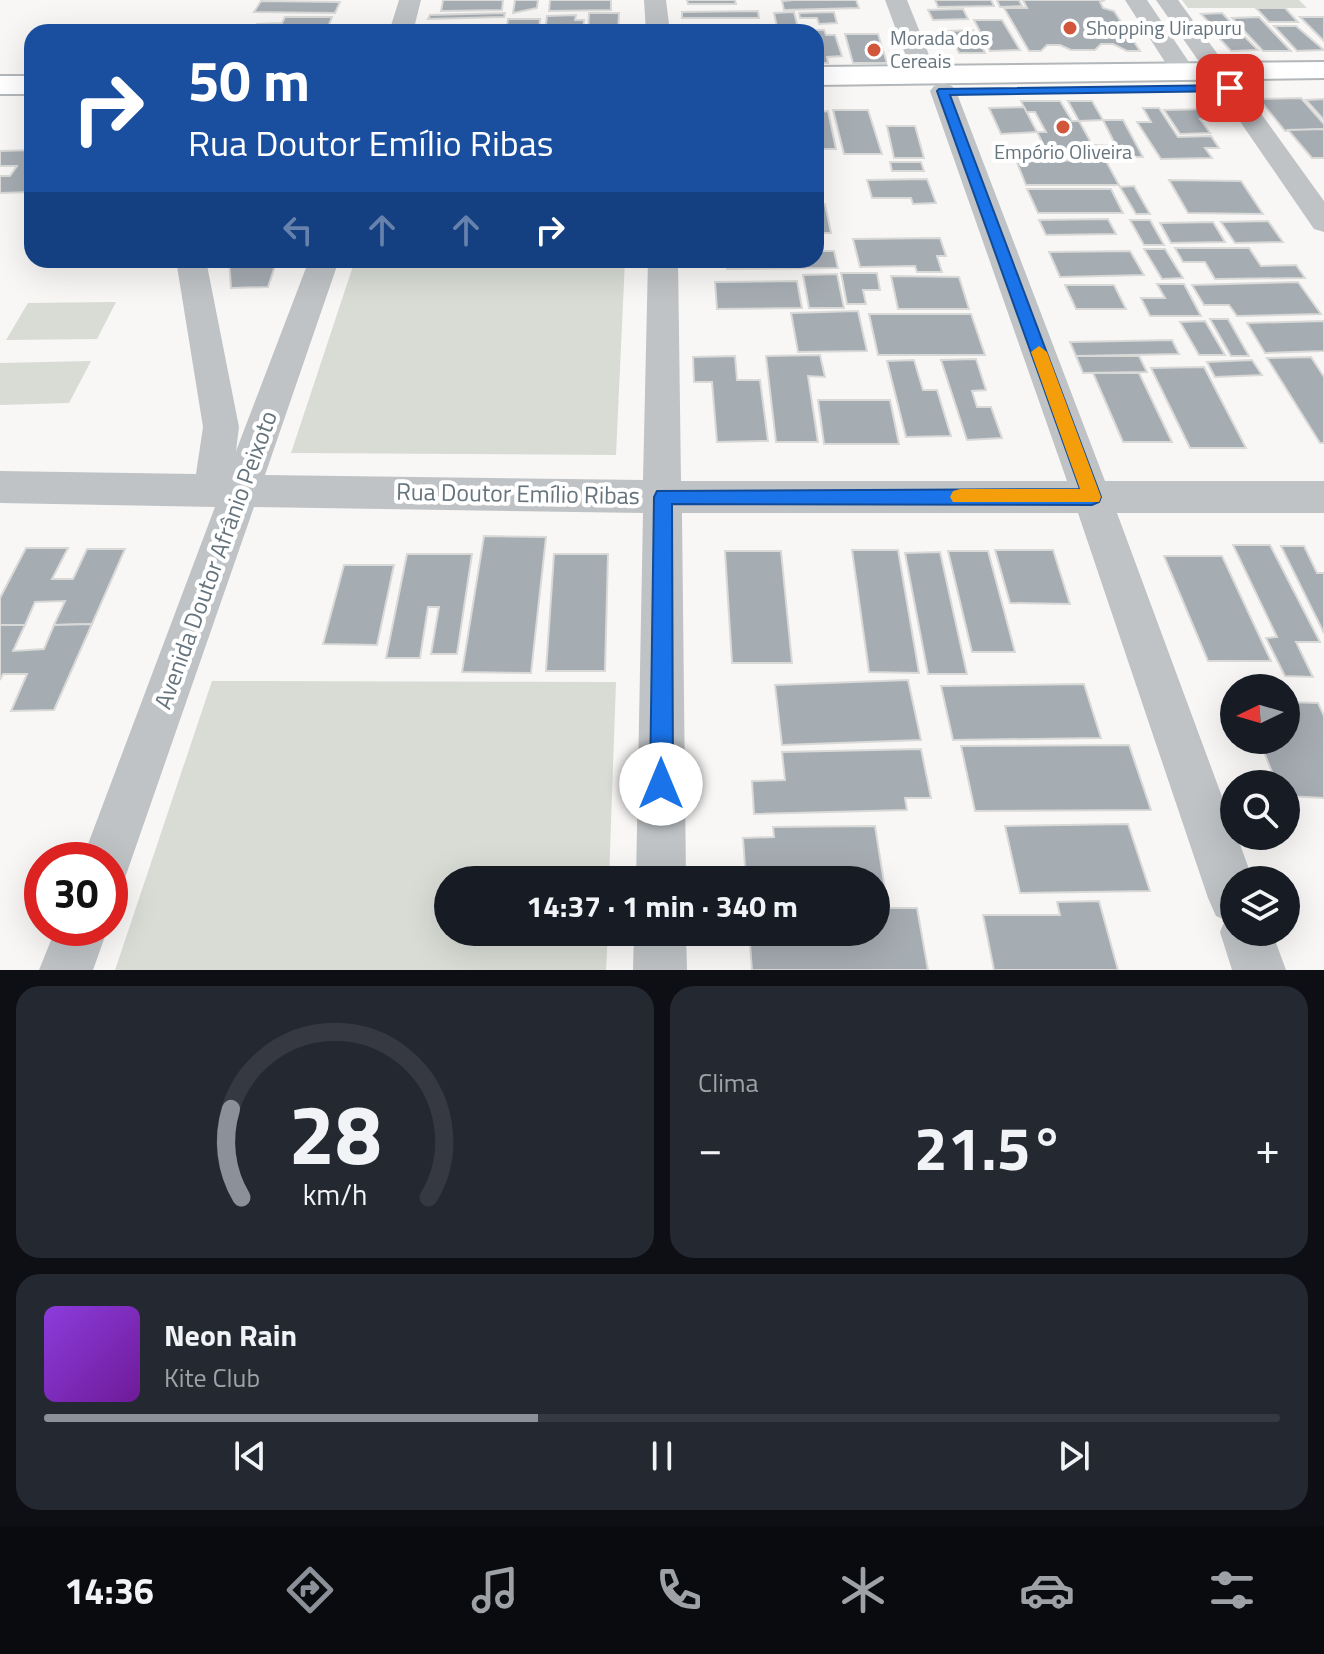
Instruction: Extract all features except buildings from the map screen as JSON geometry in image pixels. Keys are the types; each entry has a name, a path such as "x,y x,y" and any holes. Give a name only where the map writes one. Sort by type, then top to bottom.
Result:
{"main road":[{"path":"824,92 934,83 1183,71 1224,80 1324,70"},
{"path":"824,76 934,83 1224,80 1324,87"},
{"path":"0,85 24,85"},
{"path":"0,101 24,101"}],"street":[{"path":"403,24 410,0"},
{"path":"655,0 657,24"},
{"path":"896,0 934,83 1092,497 1223,866"},
{"path":"1136,0 1183,71"},
{"path":"1167,0 1324,222"},
{"path":"192,268 221,427 227,490"},
{"name":"Avenida Doutor Afrânio Peixoto","path":"113,842 227,490 321,268"},
{"path":"661,866 663,268"},
{"name":"Rua Doutor Emílio Ribas","path":"0,487 663,497 1324,497"},
{"path":"66,970 75,946"},
{"path":"660,946 660,970"},
{"path":"1251,946 1259,970"}],"shaded area":[{"path":"1182,0 1299,0 1307,8 1188,8"},
{"path":"352,268 625,268 616,455 291,453"},
{"path":"116,302 97,339 6,340 28,303"},
{"path":"91,361 69,403 0,405 0,363"},
{"path":"212,681 616,682 609,866 434,866 434,946 607,946 606,970 115,970 123,946 128,946 128,931"}],"slow traffic":[{"path":"960,497 1092,497 1039,352"}],"place":[{"name":"Shopping Uirapuru","path":"1070,28"},
{"name":"Morada dos Cereais","path":"874,50"},
{"name":"Empório Oliveira","path":"1063,127"}],"route":[{"path":"661,784 663,497 1092,497 943,91 1230,88"}]}
